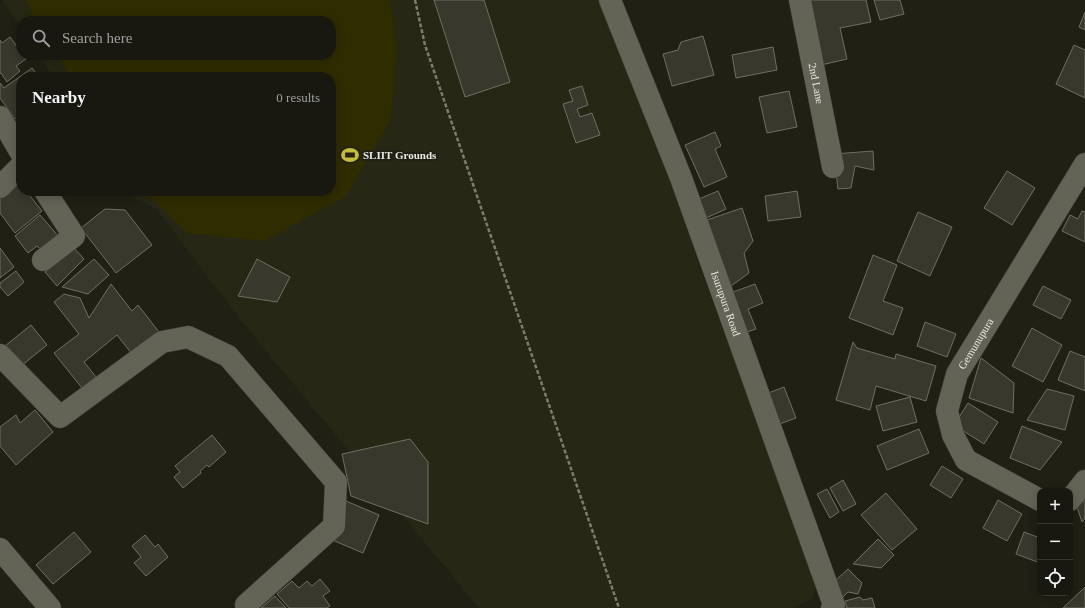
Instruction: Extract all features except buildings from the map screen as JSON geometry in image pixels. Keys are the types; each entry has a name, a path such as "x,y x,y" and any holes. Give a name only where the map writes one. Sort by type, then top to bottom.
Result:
{"street":[{"name":"Isurupura Road","path":"610,0 682,178 834,607"},
{"name":"2nd Lane","path":"800,0 833,167"},
{"path":"0,117 16,144"},
{"name":"Gemunupura","path":"1037,498 966,460 952,435 947,411 957,374 1085,164"},
{"path":"0,187 16,171"},
{"path":"43,260 74,236 48,196"},
{"path":"0,355 60,417 162,342 188,337 228,356 336,482 334,526 246,605"},
{"path":"1073,496 1085,481"},
{"path":"0,549 50,608"}],"path":[{"path":"415,0 425,45 619,608"}],"shaded area":[{"path":"2,0 600,0 649,112 699,265 814,573 815,589 813,598 794,608 479,608 261,345 208,278 157,209 132,196 336,196 336,72 50,72 42,60 336,60 336,16 16,16 16,21"},
{"name":"SLIIT Grounds","path":"25,0 390,0 397,47 391,120 345,197 264,241 187,233 149,196 336,196 336,72 67,72 60,60 336,60 336,16 34,16"}],"place":[{"name":"SLIIT Grounds","path":"350,155"}]}
